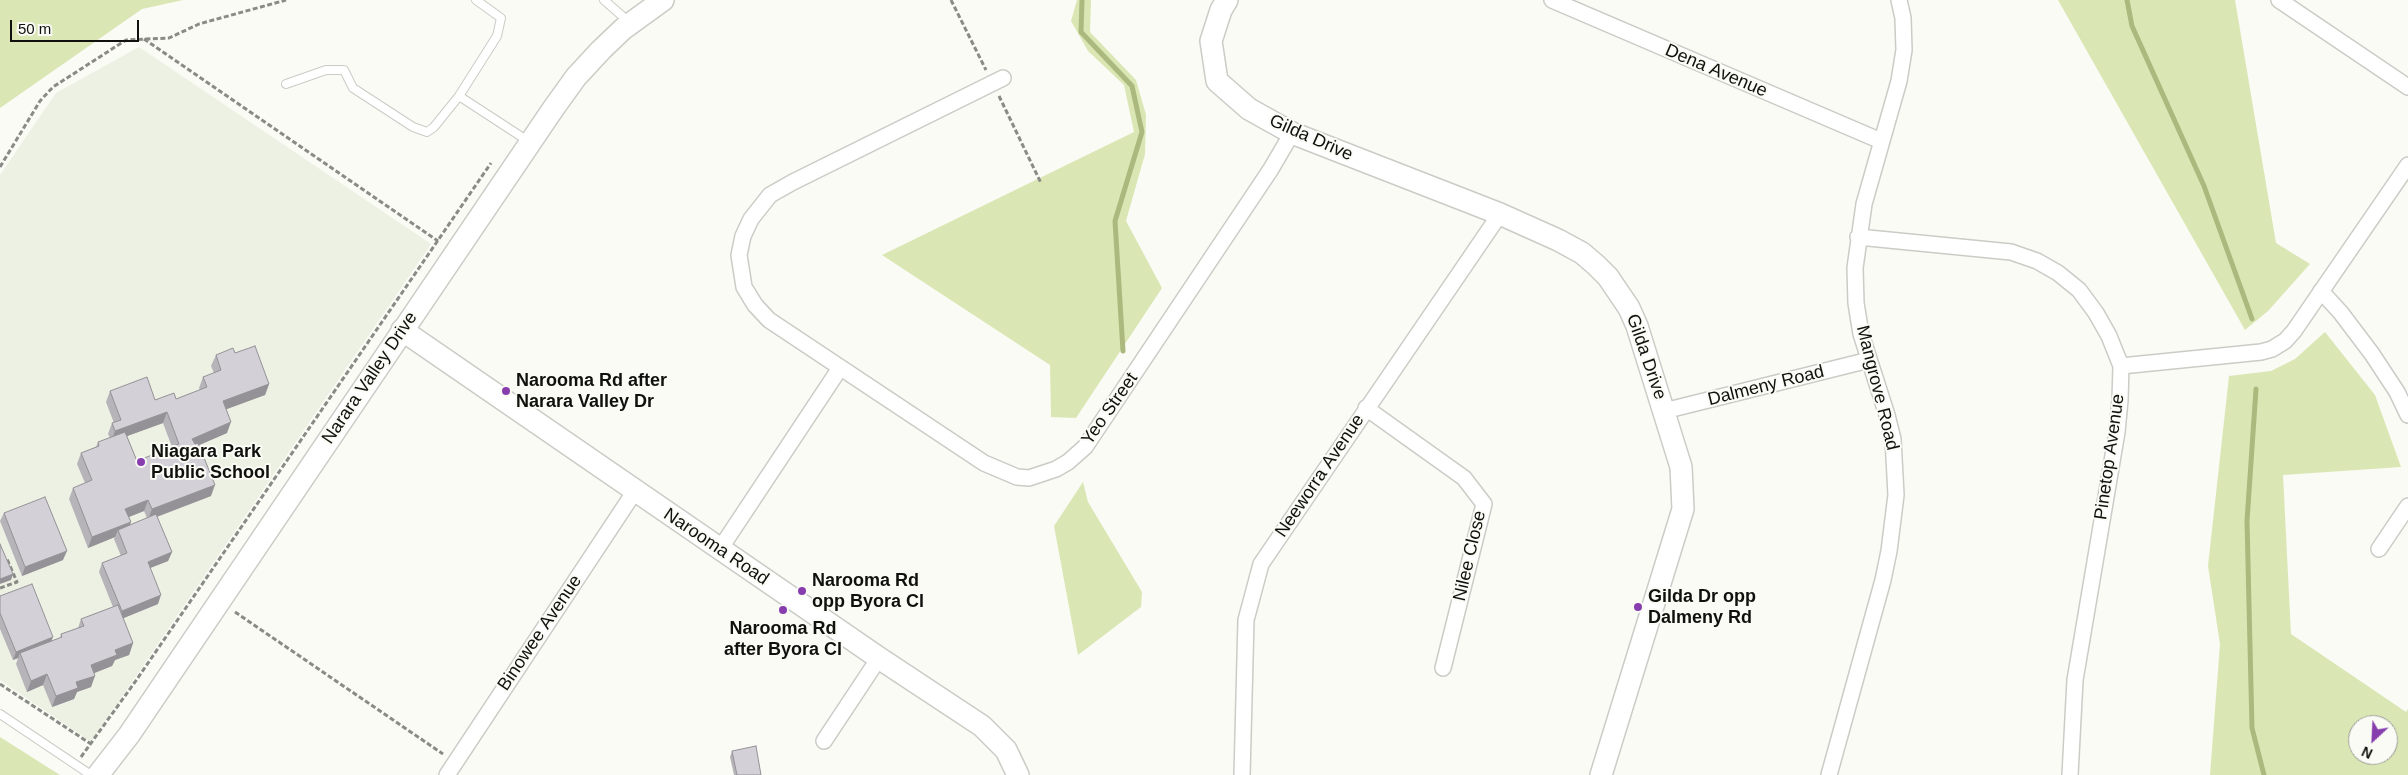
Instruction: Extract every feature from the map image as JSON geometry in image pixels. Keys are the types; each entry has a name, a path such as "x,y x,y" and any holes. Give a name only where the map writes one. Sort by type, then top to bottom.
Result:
{"street":[{"name":"Narara Valley Drive","path":"98,775 129,735 402,330 446,246 530,142 576,77 601,50 631,23 663,0"},
{"name":"Gilda Drive","path":"1227,0 1221,10 1211,42 1217,81 1249,110 1292,133 1500,214 1574,249 1596,265 1608,277 1629,308 1637,326 1681,467 1683,509 1601,775"},
{"name":"Dena Avenue","path":"1552,0 1881,141"},
{"name":"Mangrove Road","path":"1829,775 1883,580 1896,495 1893,439 1861,334 1856,303 1855,268 1864,204 1899,81 1904,50 1903,18 1899,0"},
{"path":"2279,0 2408,87"},
{"name":"Yeo Street","path":"998,81 770,195 751,219 743,236 740,255 744,287 755,305 769,320 970,455 1001,472 1017,477 1029,478 1056,469 1068,462 1085,447 1271,169 1292,133"},
{"path":"2121,366 2261,352 2272,349 2285,341 2294,331 2408,165"},
{"name":"Neeworra Avenue","path":"1242,775 1246,620 1260,564 1500,214"},
{"name":"Pinetop Avenue","path":"1858,237 2011,252 2037,260 2058,273 2078,290 2096,312 2109,336 2121,366 2117,432 2075,680 2070,775"},
{"path":"2321,291 2341,313 2372,354 2397,392 2408,415"},
{"name":"Narooma Road","path":"402,330 988,732 1006,750 1018,775"},
{"name":"Dalmeny Road","path":"1664,411 1869,360"},
{"path":"720,549 840,368"},
{"name":"Nilee Close","path":"1366,408 1464,478 1484,504 1443,668"},
{"name":"Binowee Avenue","path":"451,768 635,491"},
{"path":"2379,549 2408,506"},
{"path":"824,740 879,658"}],"lane":[{"path":"286,84 326,70 344,70 353,88 413,127 426,132 434,127 459,96 497,36 501,18 476,0"},
{"path":"604,0 631,23"},
{"path":"459,96 530,142"},
{"path":"0,714 91,775"}],"path":[{"path":"0,167 40,101 53,87 126,40 169,38 199,24 286,0"},
{"path":"951,0 998,81 1041,183"},
{"path":"144,39 446,246"},
{"path":"76,764 446,246 492,162"},
{"path":"0,588 17,582 3,552"},
{"path":"235,612 451,768"},
{"path":"0,684 91,744"}],"shaded area":[{"name":"Niagara Park Public School","path":"139,47 431,244 91,742 0,680 0,175 56,93"}],"green space":[{"path":"0,0 183,0 142,9 0,108"},
{"path":"1077,0 1091,0 1090,32 1136,80 1146,115 1145,154 1126,221 1162,288 1076,418 1051,417 1050,365 882,255 1134,132 1124,85 1088,51 1071,21"},
{"path":"2058,0 2235,0 2276,243 2310,264 2268,311 2245,330"},
{"path":"2325,332 2375,395 2401,467 2283,475 2291,634 2406,712 2408,709 2408,775 2210,775 2220,644 2208,566 2229,376 2271,371 2295,359"},
{"path":"1083,482 1088,502 1142,592 1141,607 1078,655 1054,526"},
{"path":"0,737 60,775 0,775"}],"building":[{"path":"255,346 269,384 223,401 231,422 192,439 195,444 198,443 215,485 152,509 148,500 125,509 131,522 92,537 73,488 92,480 81,453 99,446 98,442 125,432 137,461 179,444 167,412 115,431 112,423 121,420 110,391 147,377 155,400 174,393 176,399 207,387 203,377 221,370 216,355 233,348 235,353"},
{"path":"45,497 67,551 25,567 4,513"},
{"path":"156,514 172,552 148,562 161,595 122,611 102,563 127,553 118,530"},
{"path":"0,544 13,574 0,579"},
{"path":"32,584 53,637 16,652 0,613 0,596"},
{"path":"118,605 133,643 115,650 117,655 91,665 95,676 76,682 78,688 56,696 47,674 31,681 20,653 62,637 61,634 84,626 81,619"},
{"path":"756,746 761,775 737,775 732,751"}],"waterway":[{"path":"1082,0 1081,32 1132,86 1142,132 1115,221 1123,351"},
{"path":"2127,0 2132,26 2204,186 2252,319"},
{"path":"2256,389 2247,521 2252,728 2264,775"}],"place":[{"name":"Narooma Rd after Narara Valley Dr","path":"506,391"},
{"name":"Niagara Park Public School","path":"141,462"},
{"name":"Narooma Rd opp Byora Cl","path":"802,591"},
{"name":"Gilda Dr opp Dalmeny Rd","path":"1638,607"},
{"name":"Narooma Rd after Byora Cl","path":"783,610"}]}
